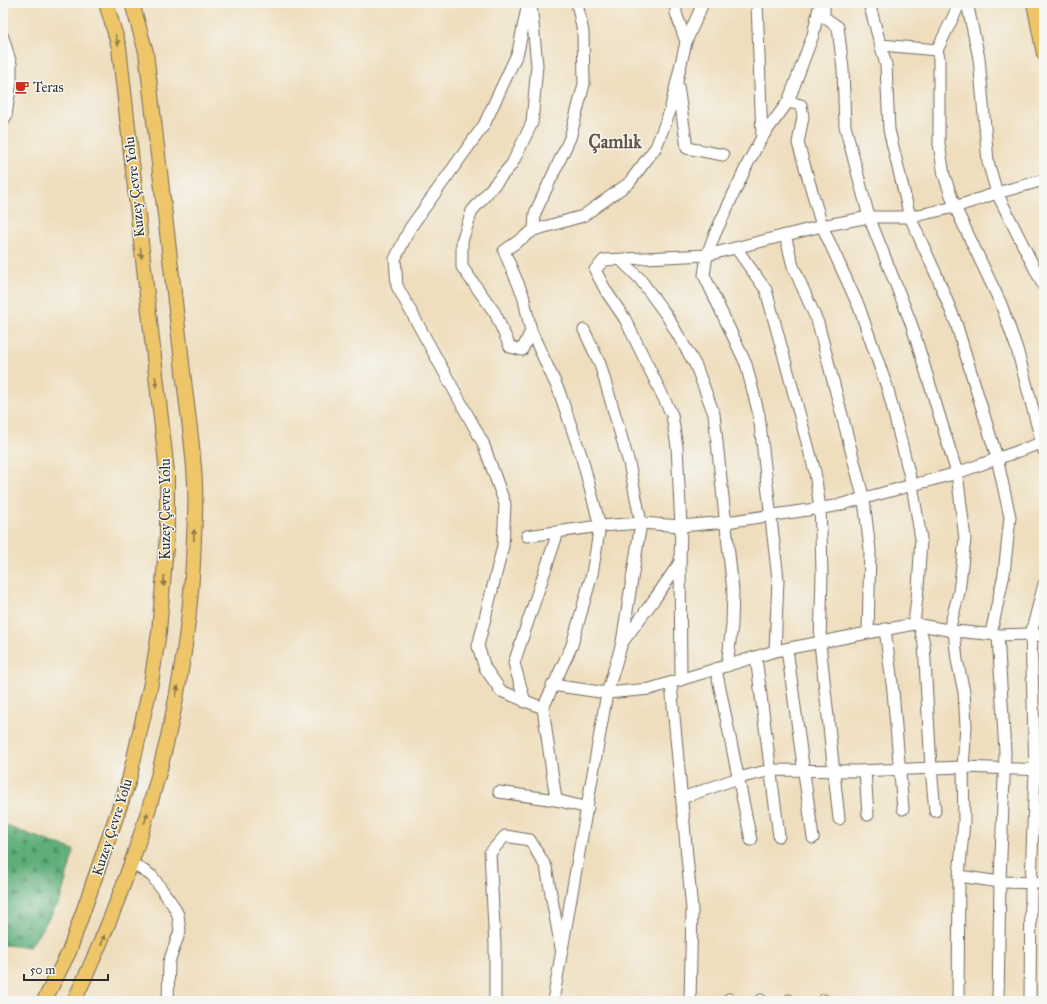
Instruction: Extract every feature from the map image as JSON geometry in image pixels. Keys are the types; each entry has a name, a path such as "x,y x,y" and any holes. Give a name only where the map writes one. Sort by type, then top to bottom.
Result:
{"main road":[{"name":"Kuzey Çevre Yolu","path":"44,1001 69,952 129,780 151,683 159,632 167,535 167,472 119,48 106,3"},
{"name":"Kuzey Çevre Yolu","path":"74,1001 100,946 132,863 156,786 179,680 188,628 193,581 196,484 146,52 132,3"},
{"path":"1034,3 1044,54"}],"street":[{"path":"530,3 537,65 532,123 512,164 472,211 462,240 462,267 495,312 510,347 522,350 532,332"},
{"path":"530,3 518,52 484,125 410,228 395,259 397,286 483,443 505,504 503,546 478,646 486,668 501,691 543,708"},
{"path":"534,230 535,213 570,138 584,84 583,32 577,3"},
{"path":"676,3 676,12 686,42"},
{"path":"556,800 543,708 552,685 572,645 592,574 600,526 582,458 559,391 532,332 523,295 504,251 534,230 583,216 629,183 656,147 670,111 686,42 703,3"},
{"path":"757,3 762,137"},
{"path":"776,651 778,579 759,414 746,364 704,275 706,255 762,137 788,102 813,35 820,3"},
{"path":"824,3 824,17 838,27 843,69 845,126 869,217 911,323 929,378 957,473 962,504 966,539 952,630 964,692 966,726 963,767 964,821 959,876 958,1001"},
{"path":"869,3 886,65 889,130 910,217 936,274 956,324 997,458 1010,516 1004,574 995,634 1005,752 1000,882 998,1001"},
{"path":"527,536 600,526 641,524 681,526 726,522 820,509 864,500 957,473 997,458 1044,445 1017,349 1001,304 955,207 944,175 939,144 938,50 960,3"},
{"path":"967,3 979,58 988,162 997,193 1044,287"},
{"path":"3,37 11,64 7,81 6,116 3,121"},
{"path":"881,45 938,50"},
{"path":"678,79 687,148 723,155"},
{"path":"788,102 801,105 803,117 798,143 822,226 859,307 888,390 912,485 920,539 916,624 924,644 931,768 936,811"},
{"path":"690,1001 692,910 682,798 676,682 681,526 677,447 672,415 625,319 606,291 595,270 604,260 706,255 822,226 869,217 910,217 955,207 997,193 1044,180"},
{"path":"785,235 793,266 818,323 864,500 870,550 868,632"},
{"path":"736,248 766,290 815,472 820,509 822,574 820,642 839,819"},
{"path":"622,260 640,279 667,316 696,366 714,414 733,591 732,625 721,667 738,778 751,840"},
{"path":"553,1001 563,955 607,693 622,643 641,524 629,463 600,364 584,330"},
{"path":"525,702 514,662 558,532"},
{"path":"622,643 680,562"},
{"path":"1030,1001 1031,883 1040,770 1031,634 1044,584"},
{"path":"552,685 607,693 650,690 776,651 868,632 916,624 952,630 1044,636"},
{"path":"885,629 893,691 903,809"},
{"path":"787,649 813,838"},
{"path":"756,657 779,836"},
{"path":"682,798 738,778 771,770 865,771 963,767 1040,770"},
{"path":"865,771 868,815"},
{"path":"499,792 556,800 588,808"},
{"path":"495,1001 495,945 490,853 504,836 530,840 546,867 563,955"},
{"path":"132,863 152,876 173,904 178,915 180,931 169,962 168,1001"},
{"path":"959,876 1000,882 1044,883"}],"green space":[{"path":"3,825 74,850 60,901 30,947 3,945"}],"place":[{"name":"Teras","path":"22,87"}],"district":[{"name":"Çamlık","path":"615,142"}]}
